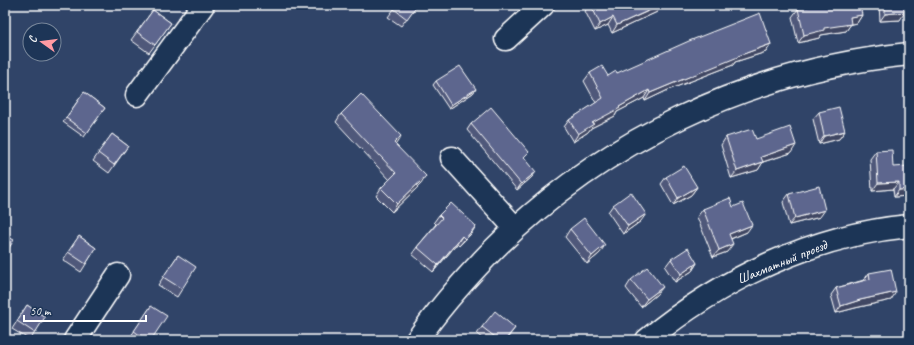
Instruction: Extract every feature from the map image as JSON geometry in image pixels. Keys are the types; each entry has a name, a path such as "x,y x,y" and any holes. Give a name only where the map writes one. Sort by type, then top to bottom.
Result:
{"street":[{"path":"138,95 203,5"},
{"path":"506,39 543,5"},
{"path":"417,340 468,275 515,228 567,185 623,148 682,116 743,91 807,71 873,58 909,54"},
{"path":"452,158 515,228"},
{"name":"Шахматный проезд","path":"647,340 669,322 710,294 754,270 801,251 849,237 909,226"},
{"path":"75,340 118,275"}],"building":[{"path":"397,5 417,5 407,19 394,9"},
{"path":"591,5 661,5 617,25 613,17 600,24"},
{"path":"816,5 860,5 862,15 850,17 851,24 824,28 824,30 804,35 798,9"},
{"path":"885,5 905,5 905,12 885,14"},
{"path":"153,10 171,23 155,45 137,32"},
{"path":"760,13 771,44 738,56 650,93 649,90 592,123 594,124 578,134 569,120 603,98 590,73 602,66 608,76 616,71 617,73 689,41"},
{"path":"460,66 476,89 451,105 436,81"},
{"path":"84,92 105,108 87,133 66,118"},
{"path":"361,94 401,136 394,143 426,176 397,204 381,188 396,173 341,114"},
{"path":"491,107 529,152 524,157 536,172 521,184 471,124"},
{"path":"839,107 845,131 824,136 819,112"},
{"path":"790,127 796,145 761,157 763,162 737,171 726,137 752,129 756,139"},
{"path":"112,134 128,146 114,165 98,153"},
{"path":"892,150 893,167 909,166 909,189 899,190 899,182 878,183 876,151"},
{"path":"684,166 697,187 678,198 666,177"},
{"path":"819,186 825,210 795,218 789,194"},
{"path":"631,192 646,214 628,226 613,205"},
{"path":"730,198 733,207 743,203 752,225 729,234 733,244 719,250 703,209"},
{"path":"451,203 476,226 465,239 462,236 438,265 417,247 442,218 439,215"},
{"path":"584,218 605,245 592,256 570,229"},
{"path":"5,235 14,240 5,254"},
{"path":"79,236 96,248 86,264 68,252"},
{"path":"688,248 697,263 681,274 671,259"},
{"path":"178,255 196,267 182,289 163,277"},
{"path":"647,267 663,287 647,299 631,280"},
{"path":"891,269 896,292 841,306 836,288 870,279 869,273"},
{"path":"27,305 45,317 35,333 17,321"},
{"path":"151,306 167,316 151,340 147,340 134,331"},
{"path":"495,311 515,328 505,340 499,340 482,327"}]}
